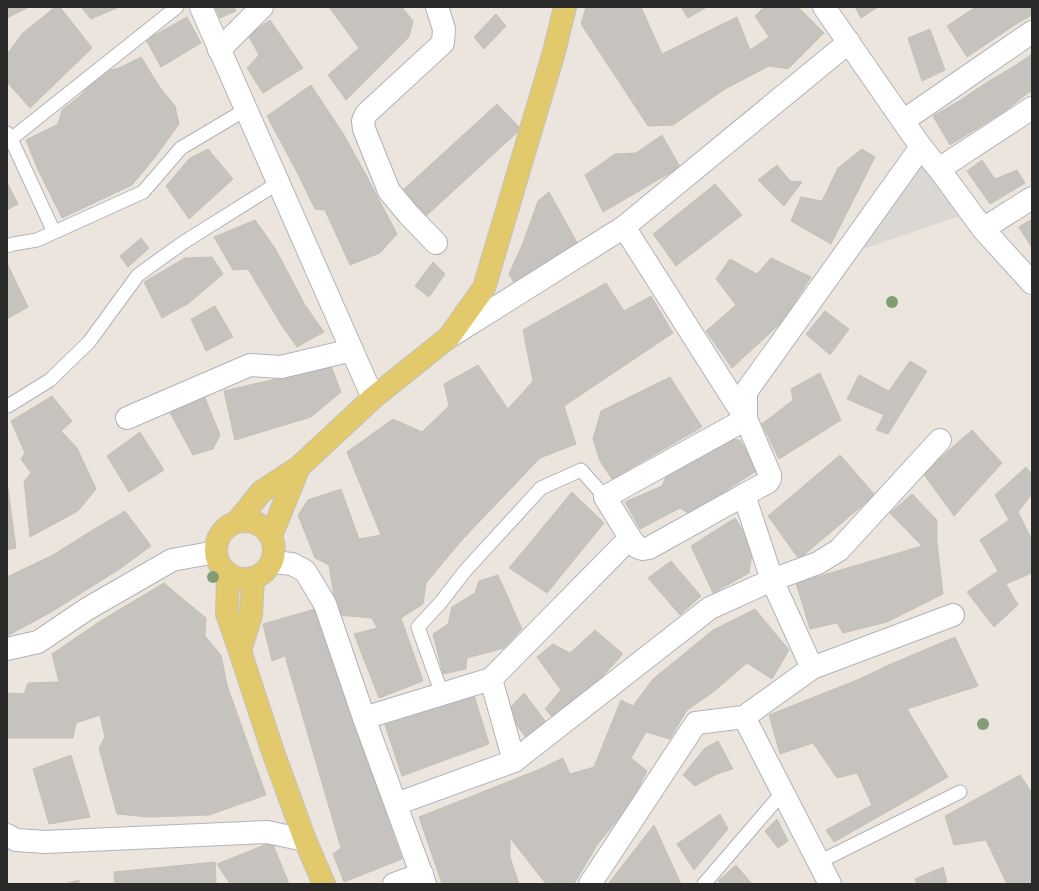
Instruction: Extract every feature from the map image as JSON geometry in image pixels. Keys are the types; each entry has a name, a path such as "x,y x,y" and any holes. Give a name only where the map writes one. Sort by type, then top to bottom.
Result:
{"main road":[{"path":"237,522 250,521 262,526 271,536 274,549 272,562 264,572 253,578 240,579 228,574 220,564 216,552 218,539 226,528 237,522 261,492 298,467 373,398 449,337 484,288 554,52 565,7"},
{"path":"271,536 298,467"},
{"path":"228,574 226,614 240,650 272,749 304,840 324,884"},
{"path":"240,650 251,615 253,578"}],"street":[{"path":"201,7 373,398"},
{"path":"219,50 262,7"},
{"path":"436,243 409,215 389,191 364,129 363,121 366,114 443,43 444,29 437,7"},
{"path":"824,7 921,147 983,229 1032,283"},
{"path":"903,121 1032,32"},
{"path":"449,337 624,227 849,42"},
{"path":"939,169 1032,108"},
{"path":"746,419 746,392 921,147"},
{"path":"983,229 1032,198"},
{"path":"624,227 746,419 770,475 768,482 649,548 643,550 638,547 630,538 605,497 746,419"},
{"path":"128,418 250,365 281,368 352,350"},
{"path":"396,804 514,762 710,608 772,580 818,563 839,550 940,440"},
{"path":"744,495 772,580 812,668"},
{"path":"364,718 491,679 630,538"},
{"path":"7,649 38,642 87,609 172,560 216,552"},
{"path":"272,562 292,564 305,571 325,604 364,718 424,879 394,884"},
{"path":"590,884 696,723 744,717 812,668 953,616"},
{"path":"491,679 514,762"},
{"path":"744,717 830,884"},
{"path":"7,835 16,840 45,842 267,832 304,840"}],"lane":[{"path":"54,232 9,136 177,7"},
{"path":"7,246 37,240 143,192 181,148 245,110"},
{"path":"8,406 50,380 89,342 138,275 184,242 278,183"},
{"path":"442,694 418,627 441,602 465,570 541,488 581,470 605,497"},
{"path":"704,884 783,792"},
{"path":"819,862 960,792"}],"shaded area":[{"path":"921,147 971,212 843,256"}],"building":[{"path":"7,7 29,7 7,18"},
{"path":"55,7 60,7 92,48 30,108 7,82 7,54 23,33"},
{"path":"81,7 119,7 91,19"},
{"path":"215,7 234,7 236,11 220,18"},
{"path":"329,7 402,7 413,21 409,37 346,100 328,75 359,48"},
{"path":"586,7 641,7 662,54 737,17 750,50 769,37 755,16 764,7 798,7 824,33 788,69 769,66 725,89 673,125 648,126 581,24"},
{"path":"681,7 707,7 688,18"},
{"path":"855,7 878,7 861,18"},
{"path":"976,7 1001,7 1013,26 991,41 971,10"},
{"path":"1001,7 1032,7 1032,15 1013,26"},
{"path":"971,10 991,41 967,57 947,26"},
{"path":"496,14 506,26 484,49 474,37"},
{"path":"187,17 201,43 161,67 146,40"},
{"path":"270,20 303,68 263,93 247,68 259,55 248,35"},
{"path":"930,29 945,70 922,81 908,38"},
{"path":"1032,54 1032,91 1028,93 1013,67"},
{"path":"141,57 159,86 175,106 179,124 156,156 132,185 62,218 38,170 26,140 58,124 62,110 80,96 102,72 119,68"},
{"path":"1013,67 1028,93 1006,110 989,81"},
{"path":"989,81 1006,110 976,129 959,101"},
{"path":"311,85 344,135 397,234 380,253 350,265 325,210 315,209 267,116"},
{"path":"959,101 976,129 950,145 933,116"},
{"path":"497,104 521,129 426,216 403,190"},
{"path":"662,135 680,167 603,212 585,175 615,154 636,153"},
{"path":"208,149 233,179 189,219 166,186 190,158"},
{"path":"862,149 875,157 831,244 791,221 801,197 822,201 838,168"},
{"path":"982,160 995,179 1017,170 1025,183 990,204 967,171"},
{"path":"777,165 790,181 802,182 784,206 758,180"},
{"path":"7,182 18,204 7,210"},
{"path":"715,184 742,215 676,266 653,234"},
{"path":"549,192 579,246 517,289 509,274 523,243 538,201"},
{"path":"1032,219 1032,248 1019,227"},
{"path":"255,220 275,248 305,305 324,332 297,347 282,326 248,269 233,270 214,237"},
{"path":"141,238 149,248 128,267 120,256"},
{"path":"212,257 223,274 189,303 162,318 144,282 185,258"},
{"path":"771,258 811,277 782,322 732,368 706,331 736,305 716,279 730,259 757,274"},
{"path":"433,262 445,274 429,297 415,286"},
{"path":"7,263 28,307 7,319"},
{"path":"606,283 624,311 651,296 673,333 564,406 576,444 540,458 462,540 426,583 423,604 401,618 423,681 379,698 354,634 377,628 372,618 337,615 329,565 315,558 298,515 308,500 341,489 359,539 381,535 347,452 393,419 422,432 449,406 444,384 478,365 508,409 533,381 523,330"},
{"path":"215,306 233,337 206,351 191,319"},
{"path":"825,311 849,329 830,355 806,334"},
{"path":"329,361 341,392 311,417 235,440 224,391 306,372"},
{"path":"910,361 927,371 888,434 876,430 884,415 847,399 859,375 889,391"},
{"path":"820,373 841,420 779,459 762,424 793,400 791,389"},
{"path":"670,377 702,427 612,479 600,461 593,439 601,411"},
{"path":"201,388 220,435 213,449 193,455 168,409"},
{"path":"52,396 72,421 61,431 77,448 96,489 78,511 30,537 24,481 31,473 21,459 25,453 11,421"},
{"path":"972,430 1002,463 954,516 923,473"},
{"path":"140,432 164,470 129,492 107,456"},
{"path":"726,439 740,440 758,470 728,489 696,518 680,508 640,529 625,502 662,486 668,472"},
{"path":"840,455 875,495 799,559 768,516"},
{"path":"1026,467 1032,475 1032,494 1018,512 1032,540 1032,573 1006,584 1018,605 994,627 967,592 998,571 980,540 1009,520 995,495"},
{"path":"7,481 16,548 7,550"},
{"path":"572,492 604,523 547,593 509,568"},
{"path":"912,494 937,520 937,543 943,594 887,622 843,633 837,623 810,629 796,583 922,546 890,513"},
{"path":"125,511 151,546 121,568 53,611 7,636 7,577 53,555"},
{"path":"735,518 753,547 749,573 713,593 691,546"},
{"path":"671,561 701,596 680,615 648,578"},
{"path":"498,575 522,629 504,648 467,658 466,669 443,674 433,634 448,624 452,607 475,593 479,581"},
{"path":"164,583 206,618 205,636 221,655 227,685 266,795 209,815 149,817 117,814 99,748 105,737 100,715 76,723 73,738 7,738 7,693 24,694 28,683 59,682 52,654 102,620"},
{"path":"315,609 402,859 344,882 333,854 341,848 285,656 272,661 263,624"},
{"path":"755,609 789,650 772,679 747,663 712,693 687,710 670,739 646,732 631,758 647,771 630,804 597,845 574,884 546,884 510,838 510,857 519,884 442,884 419,817 540,769 563,758 570,774 594,767 621,700 633,706 653,679 713,630"},
{"path":"595,630 623,654 600,679 576,701 553,718 545,709 561,690 537,657 553,644 570,653"},
{"path":"955,637 978,686 907,709 948,777 834,842 826,830 872,805 857,773 837,778 813,743 780,754 769,715 857,680"},
{"path":"524,693 546,722 528,740 506,712"},
{"path":"474,695 489,744 402,776 385,725"},
{"path":"718,741 733,769 717,774 695,786 683,775 705,748"},
{"path":"71,755 90,817 49,824 33,769"},
{"path":"1020,775 1032,793 1032,884 1007,884 986,840 954,845 945,816"},
{"path":"720,814 728,829 694,870 677,844"},
{"path":"777,819 788,841 778,848 765,831"},
{"path":"654,825 681,884 608,884"},
{"path":"272,842 289,884 230,884 217,864"},
{"path":"215,862 216,884 115,884 114,872"},
{"path":"736,865 752,884 721,884 718,881"},
{"path":"943,867 947,882 942,884 917,884 915,879"},
{"path":"79,880 79,884 64,884"}]}
